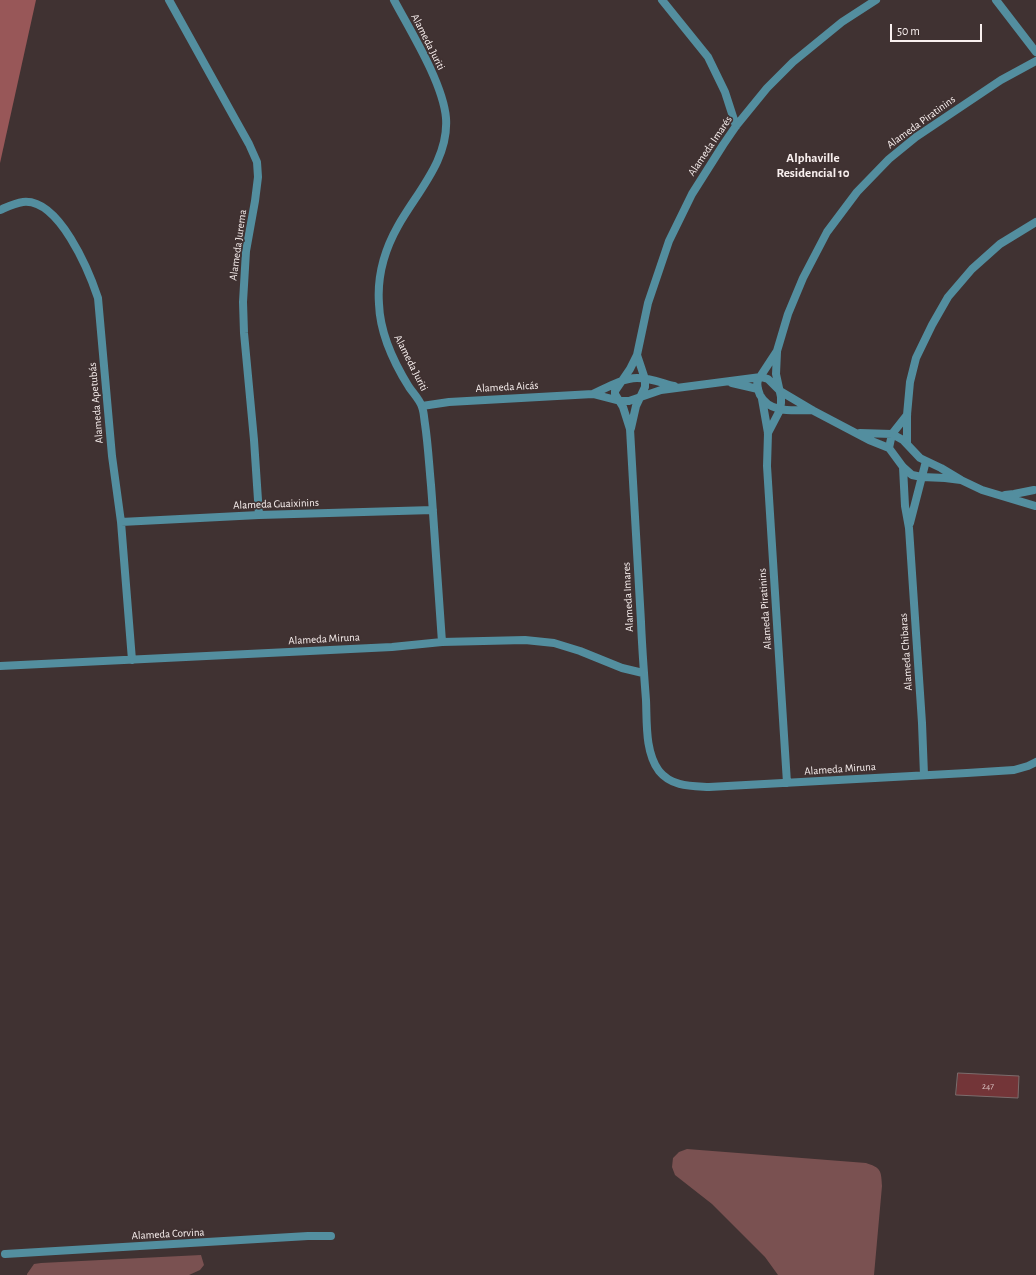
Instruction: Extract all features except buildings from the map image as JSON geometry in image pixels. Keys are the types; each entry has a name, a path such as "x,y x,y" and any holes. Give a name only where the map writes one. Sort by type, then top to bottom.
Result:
{"street":[{"name":"Alameda Jurema","path":"169,0 249,144 257,162 258,177 246,251 243,302 244,333 259,515"},
{"name":"Alameda Juriti","path":"394,0 438,86 446,118 446,137 441,152 435,166 389,244 383,262 378,291 380,318 389,348 409,387 422,406 428,443 442,642"},
{"path":"662,0 708,57 726,92 736,126"},
{"name":"Alameda Imarés","path":"637,355 648,303 669,242 692,194 708,167 736,126 767,88 793,62 842,22 876,0"},
{"path":"996,0 1036,52"},
{"name":"Alameda Piratinins","path":"777,351 788,314 803,278 827,232 858,192 889,159 916,137 1001,80 1036,61"},
{"name":"Alameda Apetubás","path":"0,210 24,201 48,210 60,222 84,263 92,279 98,298 132,660"},
{"path":"907,443 907,415 910,382 916,358 948,297 972,269 1000,244 1036,222"},
{"path":"777,351 757,382 762,399 780,410 812,410"},
{"path":"768,434 780,410 782,398 776,374 777,351"},
{"path":"630,429 636,406 645,387 645,378 637,355"},
{"path":"630,429 626,413 614,392 630,369 637,355"},
{"name":"Alameda Aicás","path":"422,406 449,402 593,394 620,401 629,401 656,391 677,387 761,377"},
{"path":"761,377 768,379 780,391 812,410 889,448 903,467 912,475 961,480"},
{"name":"Alameda Aicás","path":"593,394 620,382 636,378 645,378 677,387"},
{"name":"Alameda Aicás","path":"727,382 758,389"},
{"name":"Alameda Piratinins","path":"762,399 768,434 768,474 787,783"},
{"path":"889,448 892,434 907,415"},
{"name":"Alameda Imares","path":"630,429 643,672 649,741 654,762"},
{"path":"856,433 892,434 907,443 916,454 926,461 961,480 982,490 1036,506"},
{"path":"908,528 926,461"},
{"path":"903,467 904,506 908,528"},
{"path":"997,495 1014,494 1035,489"},
{"path":"1035,489 1032,498 1036,506"},
{"name":"Alameda Guaixinins","path":"120,522 259,515 433,510"},
{"name":"Alameda Chibaras","path":"908,528 922,723 924,775"},
{"name":"Alameda Miruna","path":"0,666 392,647 442,642 525,640 554,643 580,651 622,668 643,672"},
{"name":"Alameda Miruna","path":"654,762 660,771 675,783 685,786 709,788 1014,770 1036,762"},
{"name":"Alameda Corvina","path":"5,1254 331,1236"}],"shaded area":[{"path":"0,0 36,0 0,163"},
{"path":"687,1149 866,1163 875,1166 879,1170 882,1186 874,1275 778,1275 765,1257 712,1204 675,1175 672,1167 673,1158 679,1152"},
{"path":"201,1255 204,1265 200,1270 189,1275 27,1275 34,1264 41,1263"}],"district":[{"name":"Alphaville Residencial 10","path":"813,166"}]}
